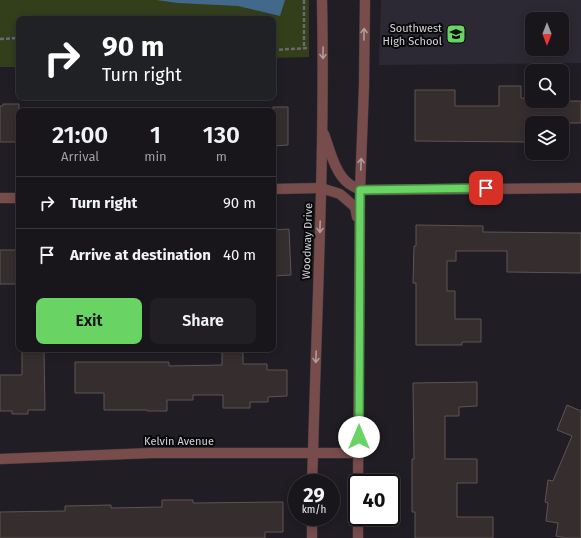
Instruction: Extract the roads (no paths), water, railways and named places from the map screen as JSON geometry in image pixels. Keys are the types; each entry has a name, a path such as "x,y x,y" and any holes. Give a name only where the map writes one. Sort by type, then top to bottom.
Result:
{"street":[{"name":"Woodway Drive","path":"312,474 321,188 323,48 322,0"},
{"path":"358,474 360,190 364,86 365,0"},
{"path":"322,129 340,175 348,183 360,190 581,188"},
{"path":"276,189 321,188 340,194 355,207 360,225"},
{"path":"0,198 16,198"},
{"name":"Kelvin Avenue","path":"0,459 152,452 358,452"},
{"path":"312,526 312,538"},
{"path":"358,526 358,538"}],"water":[{"path":"156,0 285,0 280,16 238,6 178,3"}],"place":[{"name":"Southwest High School","path":"456,34"}]}
